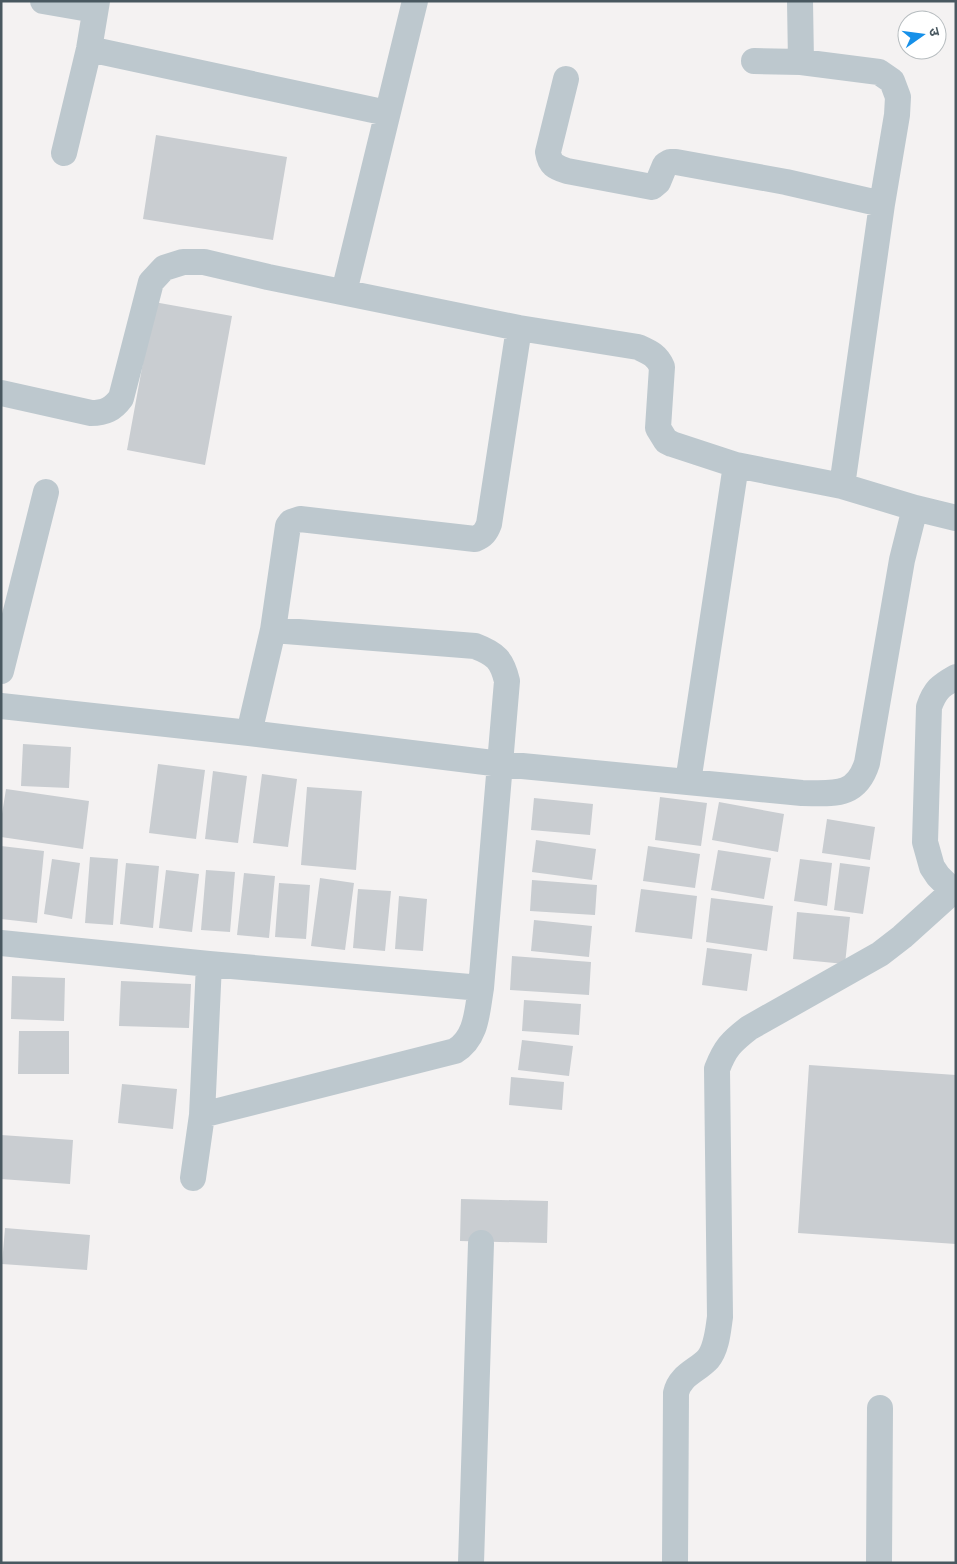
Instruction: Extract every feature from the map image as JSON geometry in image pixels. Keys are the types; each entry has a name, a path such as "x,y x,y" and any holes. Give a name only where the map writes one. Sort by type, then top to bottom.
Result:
{"street":[{"path":"43,1 96,5 89,49 64,153"},
{"path":"344,292 415,1"},
{"path":"800,1 801,62"},
{"path":"89,49 387,113"},
{"path":"754,61 801,62 879,72 892,81 898,97 897,115 882,204 842,486"},
{"path":"566,79 548,152 549,161 557,168 652,187 658,182 665,165 676,162 786,182 882,204"},
{"path":"1,393 91,413 109,410 121,398 151,282 164,268 183,262 204,262 519,328 638,347 652,353 659,359 662,366 658,428 666,442 736,465 842,486 956,518"},
{"path":"249,733 273,630 288,526 291,522 296,519 475,539 486,532 489,524 519,328"},
{"path":"688,782 736,465"},
{"path":"1,671 46,492"},
{"path":"1,706 249,733 501,764 802,794 845,790 857,783 864,773 867,763 902,560 915,508"},
{"path":"202,1116 455,1050 463,1046 474,1029 481,988 507,681 498,658 489,651 476,646 273,630"},
{"path":"675,1563 676,1393 683,1378 712,1353 720,1317 717,1069 724,1052 734,1040 749,1028 880,954 902,938 955,891 935,872 925,842 929,707 934,694 941,685 956,677"},
{"path":"1,943 481,988"},
{"path":"193,1178 202,1116 209,964"},
{"path":"471,1563 481,1243"},
{"path":"879,1563 880,1408"}],"building":[{"path":"156,135 287,157 273,240 143,219"},
{"path":"154,302 232,316 205,465 127,450"},
{"path":"23,744 71,747 69,788 21,786"},
{"path":"158,764 205,770 196,839 149,833"},
{"path":"213,771 247,776 238,843 205,839"},
{"path":"262,774 297,779 288,847 253,843"},
{"path":"307,787 362,791 356,870 301,865"},
{"path":"6,789 89,801 83,849 1,837 1,820"},
{"path":"660,797 707,803 701,846 655,840"},
{"path":"534,798 593,804 590,835 531,830"},
{"path":"719,802 784,814 778,852 712,840"},
{"path":"827,819 875,827 870,860 822,853"},
{"path":"536,840 596,849 592,880 532,872"},
{"path":"1,846 44,851 37,923 1,919"},
{"path":"648,846 700,854 695,888 643,881"},
{"path":"718,850 771,858 764,899 711,890"},
{"path":"90,857 118,859 113,925 85,923"},
{"path":"52,859 80,863 72,919 44,914"},
{"path":"800,859 832,863 827,906 794,901"},
{"path":"126,863 159,866 153,928 120,924"},
{"path":"840,863 870,867 863,914 834,910"},
{"path":"166,870 199,874 192,932 159,928"},
{"path":"206,870 235,872 230,932 201,930"},
{"path":"244,873 275,876 269,938 237,935"},
{"path":"320,878 354,883 345,950 311,946"},
{"path":"532,880 597,885 595,915 530,911"},
{"path":"279,883 310,885 306,939 275,937"},
{"path":"358,889 391,891 385,951 353,948"},
{"path":"641,889 697,896 692,939 635,932"},
{"path":"399,896 427,899 423,951 395,949"},
{"path":"711,898 773,906 767,951 706,942"},
{"path":"797,912 850,917 845,964 793,959"},
{"path":"534,920 592,926 589,957 531,951"},
{"path":"707,948 752,954 747,991 702,985"},
{"path":"512,956 591,962 589,995 510,990"},
{"path":"12,976 65,978 64,1021 11,1019"},
{"path":"121,981 191,984 189,1028 119,1026"},
{"path":"524,1000 581,1004 579,1035 522,1031"},
{"path":"19,1031 69,1031 69,1074 18,1074"},
{"path":"522,1040 573,1046 569,1076 518,1070"},
{"path":"809,1065 956,1075 956,1244 798,1233"},
{"path":"511,1077 564,1082 562,1110 509,1105"},
{"path":"122,1084 177,1089 173,1129 118,1123"},
{"path":"1,1135 73,1140 70,1184 1,1179"},
{"path":"461,1199 548,1201 547,1243 460,1241"},
{"path":"5,1228 90,1235 87,1270 2,1264"}]}
